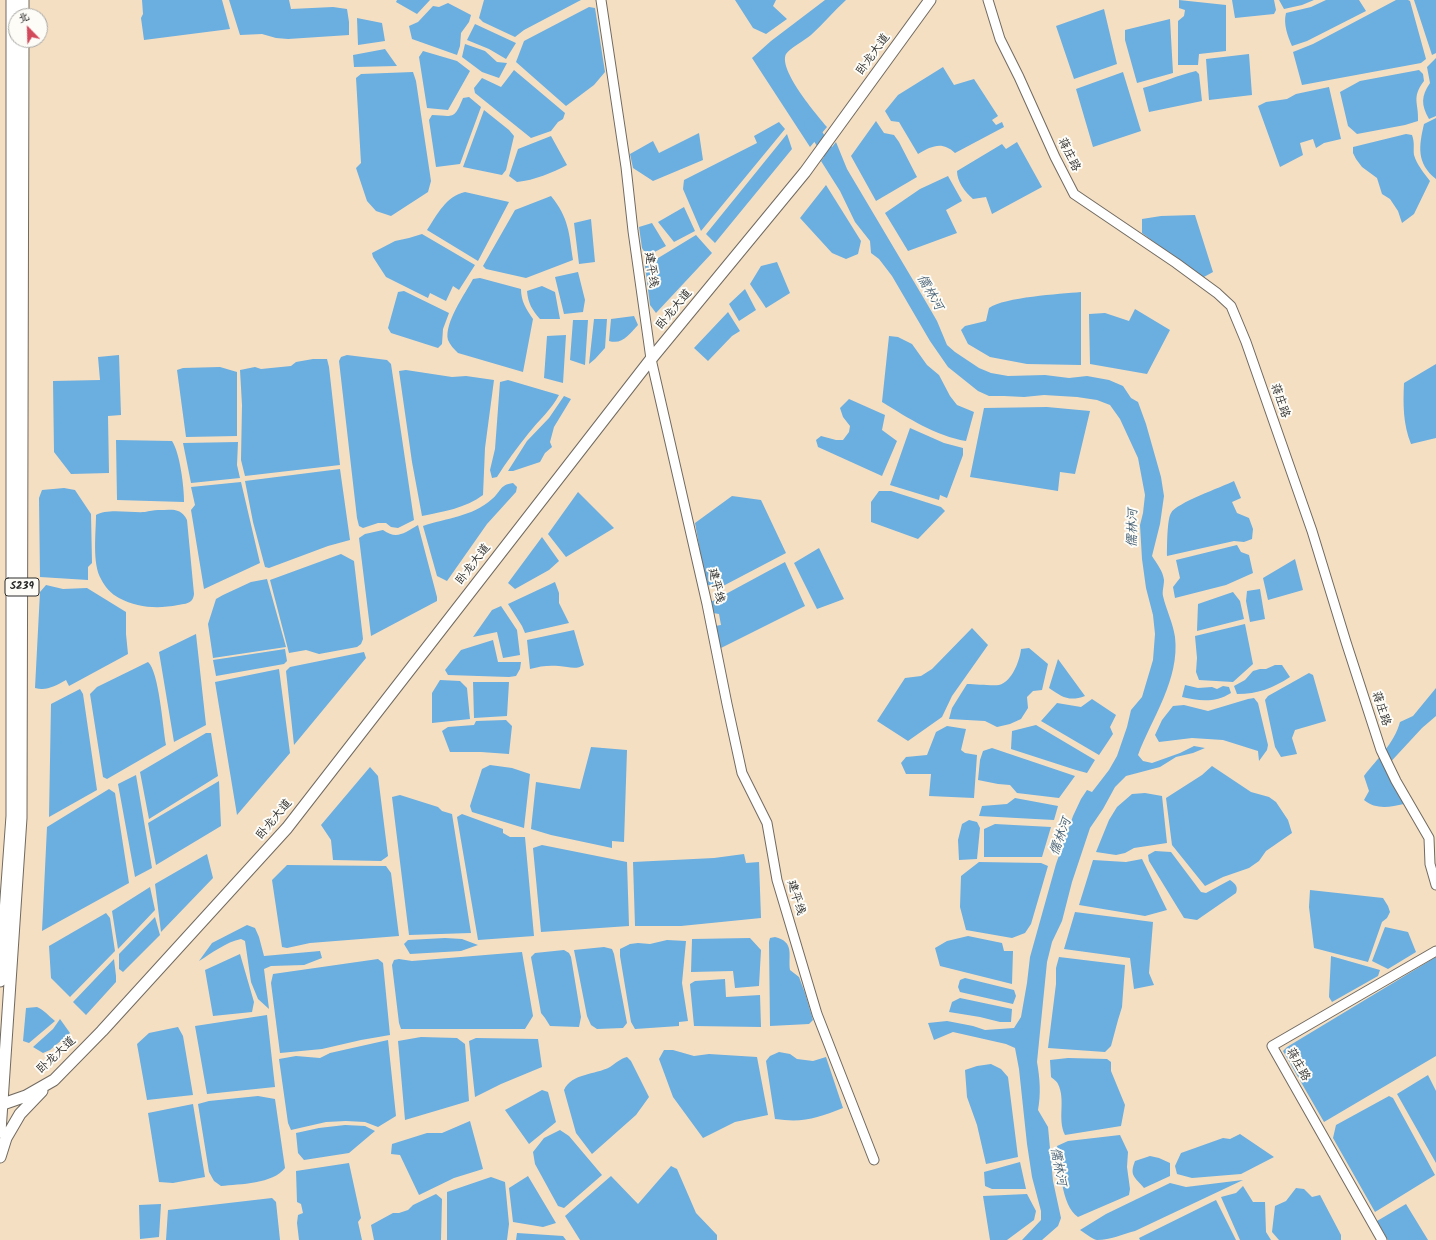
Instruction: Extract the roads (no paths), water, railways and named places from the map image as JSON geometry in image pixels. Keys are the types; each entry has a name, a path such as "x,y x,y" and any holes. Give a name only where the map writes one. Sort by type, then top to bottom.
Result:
{"main road":[{"name":"S239","path":"0,981 12,816 12,0"},
{"name":"卧龙大道","path":"1,1105 26,1096 54,1080 102,1031 287,828 651,359 809,167 930,0"},
{"name":"S239","path":"0,1132 21,818 22,48"},
{"path":"0,1157 6,1138 20,1114 54,1080"}],"street":[{"name":"建平线","path":"601,0 626,167 633,231 651,359 707,604 726,704 742,773 767,823 777,880 817,1014 874,1160"},
{"name":"蒋庄路","path":"988,0 1000,39 1055,157 1074,194 1176,263 1217,293 1231,306 1246,342 1312,531 1381,750 1396,781 1429,838 1430,864 1436,885"},
{"name":"蒋庄路","path":"1382,1240 1272,1046 1436,951"}],"water":[{"path":"142,0 222,0 230,29 144,40 141,18 143,14"},
{"path":"229,0 289,0 291,9 333,7 347,9 349,35 288,39 276,38 262,34 240,35"},
{"path":"397,0 430,0 417,14 396,2"},
{"path":"484,0 581,0 524,30 515,37 483,22 479,18"},
{"path":"735,0 776,0 773,6 787,19 766,34 753,28"},
{"path":"825,0 846,0 811,35 786,54 785,61 793,81 800,92 827,127 810,147 752,58 771,41"},
{"path":"1179,0 1226,5 1226,51 1199,54 1198,65 1178,65 1178,21 1184,16 1185,10 1179,8"},
{"path":"1232,0 1274,0 1276,10 1274,14 1235,18"},
{"path":"1279,0 1314,0 1302,5 1284,9"},
{"path":"1326,0 1359,0 1366,11 1307,41 1292,46 1286,26 1286,13 1311,7"},
{"path":"1396,0 1410,1 1426,59 1421,63 1302,85 1293,52 1313,44"},
{"path":"1414,0 1436,0 1436,53 1432,55"},
{"path":"448,3 471,15 469,22 461,33 460,46 457,55 412,39 409,26 418,22 433,6 439,7"},
{"path":"589,7 595,8 605,72 594,85 566,106 516,62 524,41"},
{"path":"1104,9 1117,64 1074,79 1056,26"},
{"path":"357,18 382,23 385,41 358,45"},
{"path":"1170,19 1173,73 1137,83 1125,40 1125,30"},
{"path":"475,24 516,43 506,59 489,49 467,40"},
{"path":"465,44 485,51 497,62 507,63 499,78 482,72 462,57"},
{"path":"385,49 397,66 354,67 353,55"},
{"path":"423,51 457,61 470,71 448,110 427,108 419,57"},
{"path":"1249,54 1252,95 1209,100 1206,59"},
{"path":"1436,58 1436,116 1429,119 1423,105 1423,101 1425,92 1430,83 1427,67"},
{"path":"943,67 954,85 974,79 998,116 992,120 996,125 1002,122 1004,127 955,153 946,147 937,146 918,154 899,122 891,121 885,111 898,95"},
{"path":"514,70 565,113 563,119 558,122 551,131 531,138 475,93 474,88 482,78 501,87"},
{"path":"1419,70 1423,74 1424,81 1418,92 1416,101 1418,121 1405,125 1357,134 1348,126 1340,92 1360,81"},
{"path":"1196,71 1199,74 1202,101 1149,112 1143,88"},
{"path":"413,72 416,81 431,181 428,192 391,216 376,211 367,201 356,168 361,163 356,78 361,74"},
{"path":"1123,72 1141,131 1093,147 1076,89"},
{"path":"1329,87 1341,139 1324,143 1316,148 1313,139 1300,143 1303,155 1280,167 1258,106 1266,102 1287,99 1296,94"},
{"path":"469,97 481,107 460,164 436,167 429,120 432,115 452,115 457,110 463,98"},
{"path":"484,110 509,130 514,136 506,170 502,175 463,167"},
{"path":"1436,118 1436,179 1425,167 1422,160 1420,147 1424,124"},
{"path":"876,121 884,133 894,135 917,177 876,201 851,156"},
{"path":"779,122 785,129 701,231 683,189 684,180 757,143 754,136"},
{"path":"699,133 703,160 653,181 633,168 630,154 653,141 659,153"},
{"path":"787,134 792,149 715,243 706,234"},
{"path":"1406,134 1412,135 1415,159 1430,181 1414,214 1402,223 1398,211 1390,199 1382,194 1377,178 1362,167 1356,159 1353,153 1353,147"},
{"path":"551,136 567,165 530,180 517,182 509,176 518,149"},
{"path":"836,142 847,169 937,321 947,345 979,368 991,373 1008,376 1045,375 1069,378 1087,376 1109,380 1123,386 1131,398 1138,402 1161,477 1164,496 1160,524 1152,556 1160,568 1164,580 1163,596 1174,632 1175,653 1173,668 1164,698 1138,755 1143,761 1152,763 1180,753 1194,746 1205,748 1193,753 1176,757 1160,767 1126,776 1115,787 1103,809 1090,828 1072,882 1062,921 1052,942 1047,962 1037,1062 1040,1086 1038,1110 1048,1127 1053,1181 1061,1218 1058,1226 1042,1240 1022,1240 1041,1220 1041,1211 1032,1177 1019,1069 1015,1048 1006,1044 953,1032 934,1040 928,1023 947,1021 985,1030 1014,1028 1021,1017 1030,957 1056,864 1073,816 1087,790 1092,792 1109,770 1117,756 1131,710 1142,697 1153,660 1155,634 1153,615 1146,588 1142,559 1140,525 1145,495 1138,458 1120,419 1110,405 1097,400 1077,397 1044,395 1024,397 989,396 978,391 948,367 930,341 892,276 879,259 871,253 870,241 855,222 840,191 821,161"},
{"path":"1017,142 1042,187 992,214 986,197 973,199 964,190 958,179 957,171 1002,144 1006,149"},
{"path":"948,176 962,201 946,210 957,233 908,251 885,213 920,189"},
{"path":"826,185 861,241 858,254 846,259 832,253 800,218"},
{"path":"465,192 509,202 478,261 427,230 438,212 447,202 458,194"},
{"path":"551,196 565,219 573,260 526,278 486,269 483,266 515,210"},
{"path":"684,207 695,231 674,242 658,222"},
{"path":"1195,215 1213,272 1202,278 1142,233 1142,219 1161,216"},
{"path":"591,219 595,262 579,264 574,223"},
{"path":"652,223 666,246 647,256 642,248 639,227"},
{"path":"422,234 475,265 459,290 453,286 446,301 430,293 428,298 386,277 373,257 372,253 395,241"},
{"path":"696,235 712,253 656,313 650,305 645,266"},
{"path":"777,262 790,293 766,308 750,284 761,266"},
{"path":"578,272 585,300 583,312 564,314 555,277"},
{"path":"480,278 521,289 524,305 533,319 523,372 458,353 448,340 449,325 456,309 473,279"},
{"path":"542,286 555,292 560,319 540,319 531,306 527,291"},
{"path":"745,289 756,310 739,321 729,304"},
{"path":"404,291 449,313 443,329 442,344 438,348 391,333 388,328 398,292"},
{"path":"1081,292 1081,365 1027,364 990,357 968,344 961,330 965,326 986,321 989,308 997,304 1033,297"},
{"path":"1135,309 1170,330 1147,374 1090,364 1089,314 1105,313 1129,321"},
{"path":"728,312 740,331 732,336 708,361 694,348"},
{"path":"634,316 638,325 629,335 622,340 614,342 609,341 611,319"},
{"path":"594,319 607,319 605,348 589,364"},
{"path":"573,320 588,320 585,365 570,360"},
{"path":"566,335 563,383 544,378 547,336"},
{"path":"889,336 898,337 912,344 927,365 939,375 950,396 957,405 974,412 966,441 955,439 933,431 882,402"},
{"path":"119,355 121,415 108,416 109,473 71,474 54,452 53,381 100,380 98,357"},
{"path":"347,355 387,360 391,364 414,520 398,528 391,527 386,523 378,523 363,528 359,526 339,361 341,357"},
{"path":"313,359 327,359 340,465 245,476 241,460 242,405 240,370 255,367 261,369 291,366 296,362"},
{"path":"1436,364 1436,438 1411,444 1406,429 1404,414 1404,383"},
{"path":"220,367 237,372 237,436 186,437 177,370 183,368"},
{"path":"406,370 452,377 466,376 494,380 485,448 483,495 469,503 454,509 422,516 412,462 399,371"},
{"path":"508,380 559,395 497,477 492,478 490,470 495,449 500,382"},
{"path":"564,396 571,399 554,427 550,442 552,447 545,453 540,462 513,471 508,471 527,441 549,418"},
{"path":"849,399 885,415 882,430 897,441 882,476 818,447 816,440 821,436 836,440 843,440 849,432 850,426 843,417 840,408"},
{"path":"1047,407 1090,411 1075,474 1060,472 1058,491 970,477 984,408"},
{"path":"910,428 944,443 963,448 963,455 947,498 940,495 939,500 890,485"},
{"path":"116,440 172,441 175,446 179,462 184,502 117,500"},
{"path":"238,442 237,465 240,478 191,483 183,443"},
{"path":"340,469 350,540 328,546 269,568 265,567 253,522 245,481"},
{"path":"1234,481 1241,498 1232,502 1237,513 1249,518 1253,529 1252,539 1244,542 1234,541 1167,556 1168,527 1171,513 1190,500"},
{"path":"241,482 260,563 204,589 191,510 195,505 191,487"},
{"path":"513,483 517,487 516,492 487,524 447,581 437,576 423,526 476,510 492,499 505,485"},
{"path":"64,488 75,490 91,514 92,563 88,567 88,580 40,577 39,498 42,490"},
{"path":"879,491 891,491 941,507 945,511 918,539 871,522 871,502"},
{"path":"578,492 614,528 566,557 548,534"},
{"path":"732,496 761,500 786,553 723,586 706,585 695,523"},
{"path":"158,510 179,511 187,520 194,594 191,601 188,603 156,607 133,604 119,598 111,592 104,585 98,572 95,556 96,515 106,512 145,512"},
{"path":"418,525 437,601 371,636 359,538 365,534 383,530 392,535 397,535 409,531"},
{"path":"542,537 559,561 549,570 515,589 508,583"},
{"path":"1237,545 1241,552 1249,555 1253,573 1226,585 1175,598 1173,587 1180,578 1176,560"},
{"path":"819,548 844,599 817,609 794,563"},
{"path":"341,554 354,561 363,639 361,644 357,647 319,654 306,650 289,653 270,580"},
{"path":"1295,559 1303,590 1268,600 1263,578"},
{"path":"785,562 805,606 721,648 715,626 721,625 719,614 713,613 711,602"},
{"path":"267,579 286,647 213,658 208,624 216,599 251,582"},
{"path":"555,582 559,593 559,603 569,623 525,633 508,604"},
{"path":"46,585 63,589 87,588 126,612 128,654 69,686 66,680 55,686 39,689 35,688 40,592"},
{"path":"1260,589 1265,619 1250,622 1246,601 1247,591"},
{"path":"1233,592 1240,601 1244,619 1197,631 1198,604"},
{"path":"501,606 517,630 520,655 503,658 497,632 473,637 492,610"},
{"path":"1245,624 1253,664 1233,682 1199,680 1196,672 1197,658 1195,636"},
{"path":"972,628 988,645 952,696 942,717 908,741 877,721 905,678 921,676 932,669"},
{"path":"574,630 584,665 575,668 541,666 530,669 527,640"},
{"path":"196,634 206,725 174,742 159,652"},
{"path":"493,640 498,662 521,662 520,669 516,676 448,675 445,670 461,650"},
{"path":"1029,648 1048,664 1042,690 1033,691 1027,697 1028,708 1021,719 1010,724 997,727 985,721 949,719 952,708 967,684 999,685 1004,683 1008,680 1014,670 1019,659 1021,649"},
{"path":"285,649 287,661 284,664 216,676 213,660"},
{"path":"364,652 366,658 294,745 286,671 290,667"},
{"path":"1058,659 1085,696 1074,699 1066,698 1049,688"},
{"path":"148,662 152,667 158,688 166,745 107,779 103,777 90,694 97,687"},
{"path":"1275,665 1282,665 1290,677 1265,690 1237,694 1234,686 1245,680 1253,671 1266,669"},
{"path":"279,669 290,753 237,815 215,682"},
{"path":"1309,673 1313,675 1326,721 1295,730 1292,738 1297,754 1281,757 1275,747 1265,700 1268,696"},
{"path":"440,680 460,681 467,688 470,719 432,723 432,693"},
{"path":"473,682 509,682 507,716 474,718"},
{"path":"1185,685 1198,688 1212,687 1217,689 1223,686 1229,687 1231,693 1213,700 1182,697"},
{"path":"1436,688 1436,716 1422,728 1385,768 1404,804 1383,807 1373,805 1364,800 1369,791 1364,776 1385,751 1394,737 1400,722 1413,716"},
{"path":"80,689 83,694 97,790 49,817 51,704"},
{"path":"1254,698 1258,703 1268,745 1267,750 1259,761 1258,751 1223,740 1192,738 1159,742 1155,735 1162,720 1173,706 1184,705 1208,711"},
{"path":"1092,699 1116,715 1110,727 1113,734 1099,755 1041,721 1057,703 1081,707"},
{"path":"506,720 512,726 509,754 450,752 442,731 448,727 474,725 476,721"},
{"path":"1036,725 1095,760 1087,773 1011,749 1012,731"},
{"path":"947,726 966,729 961,750 965,753 977,755 974,798 929,796 931,774 906,774 901,763 906,757 927,755 936,732"},
{"path":"206,733 211,733 218,776 149,819 140,772"},
{"path":"591,747 627,750 624,842 612,841 612,848 551,835 531,829 536,782 580,789"},
{"path":"992,748 1075,776 1059,798 1017,793 1010,785 978,780 980,760 983,751"},
{"path":"490,765 512,768 530,774 524,828 472,812 470,806 482,769"},
{"path":"1212,766 1251,792 1269,797 1276,802 1288,820 1292,833 1266,851 1259,861 1249,868 1223,877 1205,886 1172,845 1166,798 1202,775"},
{"path":"370,767 378,776 388,856 381,861 333,860 331,840 321,825"},
{"path":"136,775 152,868 135,877 118,784"},
{"path":"219,781 221,826 156,865 148,823"},
{"path":"109,789 115,793 129,883 42,931 47,827"},
{"path":"1145,793 1162,796 1167,843 1134,848 1125,853 1116,855 1096,852 1109,820 1117,807 1132,794"},
{"path":"400,795 438,807 442,811 452,814 471,933 409,935 392,797"},
{"path":"1015,798 1058,806 1054,820 979,816 982,806 1007,804"},
{"path":"462,814 503,829 503,833 510,837 525,837 534,936 478,940 457,817"},
{"path":"969,820 977,822 980,828 977,859 959,860 958,840 962,824"},
{"path":"995,824 1051,827 1042,857 984,857 984,829"},
{"path":"542,845 627,862 629,926 541,932 533,848"},
{"path":"1155,851 1171,852 1201,892 1206,893 1230,880 1236,886 1236,893 1197,920 1184,918 1149,861 1148,855"},
{"path":"207,854 213,878 161,932 155,884"},
{"path":"744,854 746,863 759,862 761,918 681,926 635,926 633,862 714,858"},
{"path":"1142,859 1167,910 1145,916 1079,905 1093,860 1126,862"},
{"path":"979,862 1041,863 1048,866 1031,924 1025,933 1012,938 966,930 960,907 961,876"},
{"path":"287,865 386,866 391,873 399,936 310,943 287,948 282,947 272,880"},
{"path":"150,887 155,910 118,949 112,911"},
{"path":"1310,890 1383,898 1390,912 1387,918 1382,922 1368,962 1314,948 1309,907"},
{"path":"1075,912 1153,922 1149,973 1154,985 1134,989 1130,958 1064,949"},
{"path":"106,913 110,918 115,951 70,997 51,978 49,946"},
{"path":"155,917 160,935 123,972 119,969 119,954"},
{"path":"247,925 255,928 264,956 320,951 322,958 304,965 271,966 264,969 269,1009 258,999 251,982 245,941 241,939 235,940 199,961 212,943"},
{"path":"1385,927 1408,932 1416,952 1388,969 1372,961"},
{"path":"968,936 1002,943 1004,951 1013,951 1012,984 940,966 935,948 947,941"},
{"path":"775,937 786,942 788,946 790,954 790,970 799,977 813,1020 809,1024 770,1026 769,942 770,938"},
{"path":"445,938 462,939 478,945 461,951 410,954 404,944 408,940"},
{"path":"750,938 761,950 759,986 735,988 733,971 691,972 692,939"},
{"path":"667,940 686,941 682,983 688,1021 679,1022 679,1026 635,1029 631,1022 620,949 630,944 650,944"},
{"path":"604,947 612,949 614,954 627,1023 623,1028 597,1029 591,1025 587,1016 574,950"},
{"path":"564,950 569,953 571,957 581,1017 579,1027 550,1026 541,1013 531,957 535,953"},
{"path":"522,952 533,1016 525,1029 401,1029 392,965 394,960 399,959 412,961"},
{"path":"240,954 254,1002 252,1012 213,1016 205,970"},
{"path":"1331,956 1380,970 1378,976 1332,1002 1329,997"},
{"path":"1059,957 1125,965 1122,1007 1111,1046 1105,1052 1048,1048 1056,984 1056,968"},
{"path":"1436,957 1436,1056 1324,1122 1283,1051 1287,1047"},
{"path":"114,959 116,982 86,1015 73,1002"},
{"path":"378,959 383,963 390,1035 322,1049 280,1053 271,983 273,974"},
{"path":"965,978 1014,990 1016,996 1013,1004 960,992 958,987 960,980"},
{"path":"725,979 726,997 760,995 761,1027 694,1026 690,984 695,981"},
{"path":"960,998 1012,1009 1011,1022 1000,1022 949,1012 952,1002"},
{"path":"37,1007 55,1021 29,1043 23,1041 26,1008"},
{"path":"267,1015 275,1087 207,1094 195,1026"},
{"path":"60,1019 70,1033 50,1050 43,1053 33,1047 53,1029"},
{"path":"178,1027 183,1036 193,1095 147,1100 137,1044 149,1033"},
{"path":"421,1037 457,1038 465,1044 469,1101 405,1120 398,1041"},
{"path":"476,1038 538,1039 542,1067 501,1084 475,1097 469,1041"},
{"path":"388,1040 396,1116 378,1127 365,1122 346,1121 326,1122 291,1130 288,1123 279,1059 296,1056 320,1058 330,1053"},
{"path":"664,1050 673,1050 694,1056 709,1054 757,1057 768,1115 735,1122 703,1138 673,1097 659,1059"},
{"path":"779,1052 790,1054 797,1059 813,1061 826,1057 843,1108 810,1119 775,1119 766,1061 770,1056"},
{"path":"627,1057 631,1061 649,1097 636,1115 592,1154 576,1133 564,1090 572,1080 604,1070"},
{"path":"1068,1058 1107,1059 1111,1062 1111,1071 1125,1105 1121,1126 1065,1135 1062,1123 1060,1090 1056,1081 1051,1077 1050,1060"},
{"path":"991,1064 1001,1069 1008,1077 1018,1157 986,1164 977,1125 967,1097 965,1070"},
{"path":"1428,1075 1436,1091 1436,1163 1397,1094"},
{"path":"542,1090 548,1092 556,1122 529,1144 505,1110"},
{"path":"258,1096 275,1099 285,1168 273,1177 264,1180 246,1184 221,1186 214,1181 209,1172 198,1104 209,1101"},
{"path":"1389,1096 1393,1098 1435,1175 1375,1212 1333,1138 1336,1125"},
{"path":"193,1104 205,1177 173,1183 159,1182 148,1113"},
{"path":"470,1121 483,1169 454,1178 419,1195 400,1155 391,1154 392,1144 427,1133 442,1133"},
{"path":"345,1125 365,1126 375,1131 349,1153 304,1160 298,1153 296,1133 319,1128"},
{"path":"560,1130 569,1136 602,1175 564,1208 558,1206 535,1164 533,1152 544,1138"},
{"path":"1240,1134 1274,1157 1241,1174 1192,1178 1177,1174 1175,1166 1181,1153 1223,1138 1230,1139"},
{"path":"1120,1135 1128,1152 1127,1167 1130,1189 1129,1195 1078,1217 1072,1212 1065,1195 1060,1174 1057,1146 1068,1141"},
{"path":"1150,1156 1170,1163 1170,1176 1144,1188 1134,1176 1133,1166 1135,1161"},
{"path":"1020,1162 1026,1189 992,1189 985,1186 984,1172"},
{"path":"349,1163 361,1218 358,1222 362,1240 299,1240 297,1223 298,1215 303,1213 301,1204 297,1202 296,1171"},
{"path":"671,1166 677,1169 696,1213 717,1235 717,1240 580,1240 565,1216 611,1176 638,1204"},
{"path":"528,1176 556,1223 543,1227 513,1222 509,1188"},
{"path":"491,1177 505,1182 509,1224 507,1240 447,1240 447,1192"},
{"path":"1243,1180 1135,1231 1112,1238 1097,1240 1080,1230 1106,1214 1170,1183 1186,1187"},
{"path":"1243,1186 1253,1202 1265,1202 1266,1232 1271,1240 1240,1240 1221,1197 1236,1193"},
{"path":"1296,1188 1304,1189 1312,1197 1320,1195 1341,1235 1341,1240 1279,1240 1272,1232 1275,1206 1286,1201"},
{"path":"436,1194 442,1199 441,1240 374,1240 371,1225 393,1213 408,1210 413,1205"},
{"path":"1027,1194 1036,1211 1034,1220 1007,1240 990,1240 983,1196"},
{"path":"272,1198 276,1202 280,1240 166,1240 168,1210"},
{"path":"1216,1200 1236,1240 1140,1240 1139,1238"},
{"path":"161,1204 159,1237 140,1239 139,1205"},
{"path":"1406,1204 1428,1240 1388,1240 1377,1221"},
{"path":"517,1233 563,1236 566,1240 516,1240"}],"waterway":[{"name":"儒林河","path":"810,124 837,166"}]}
